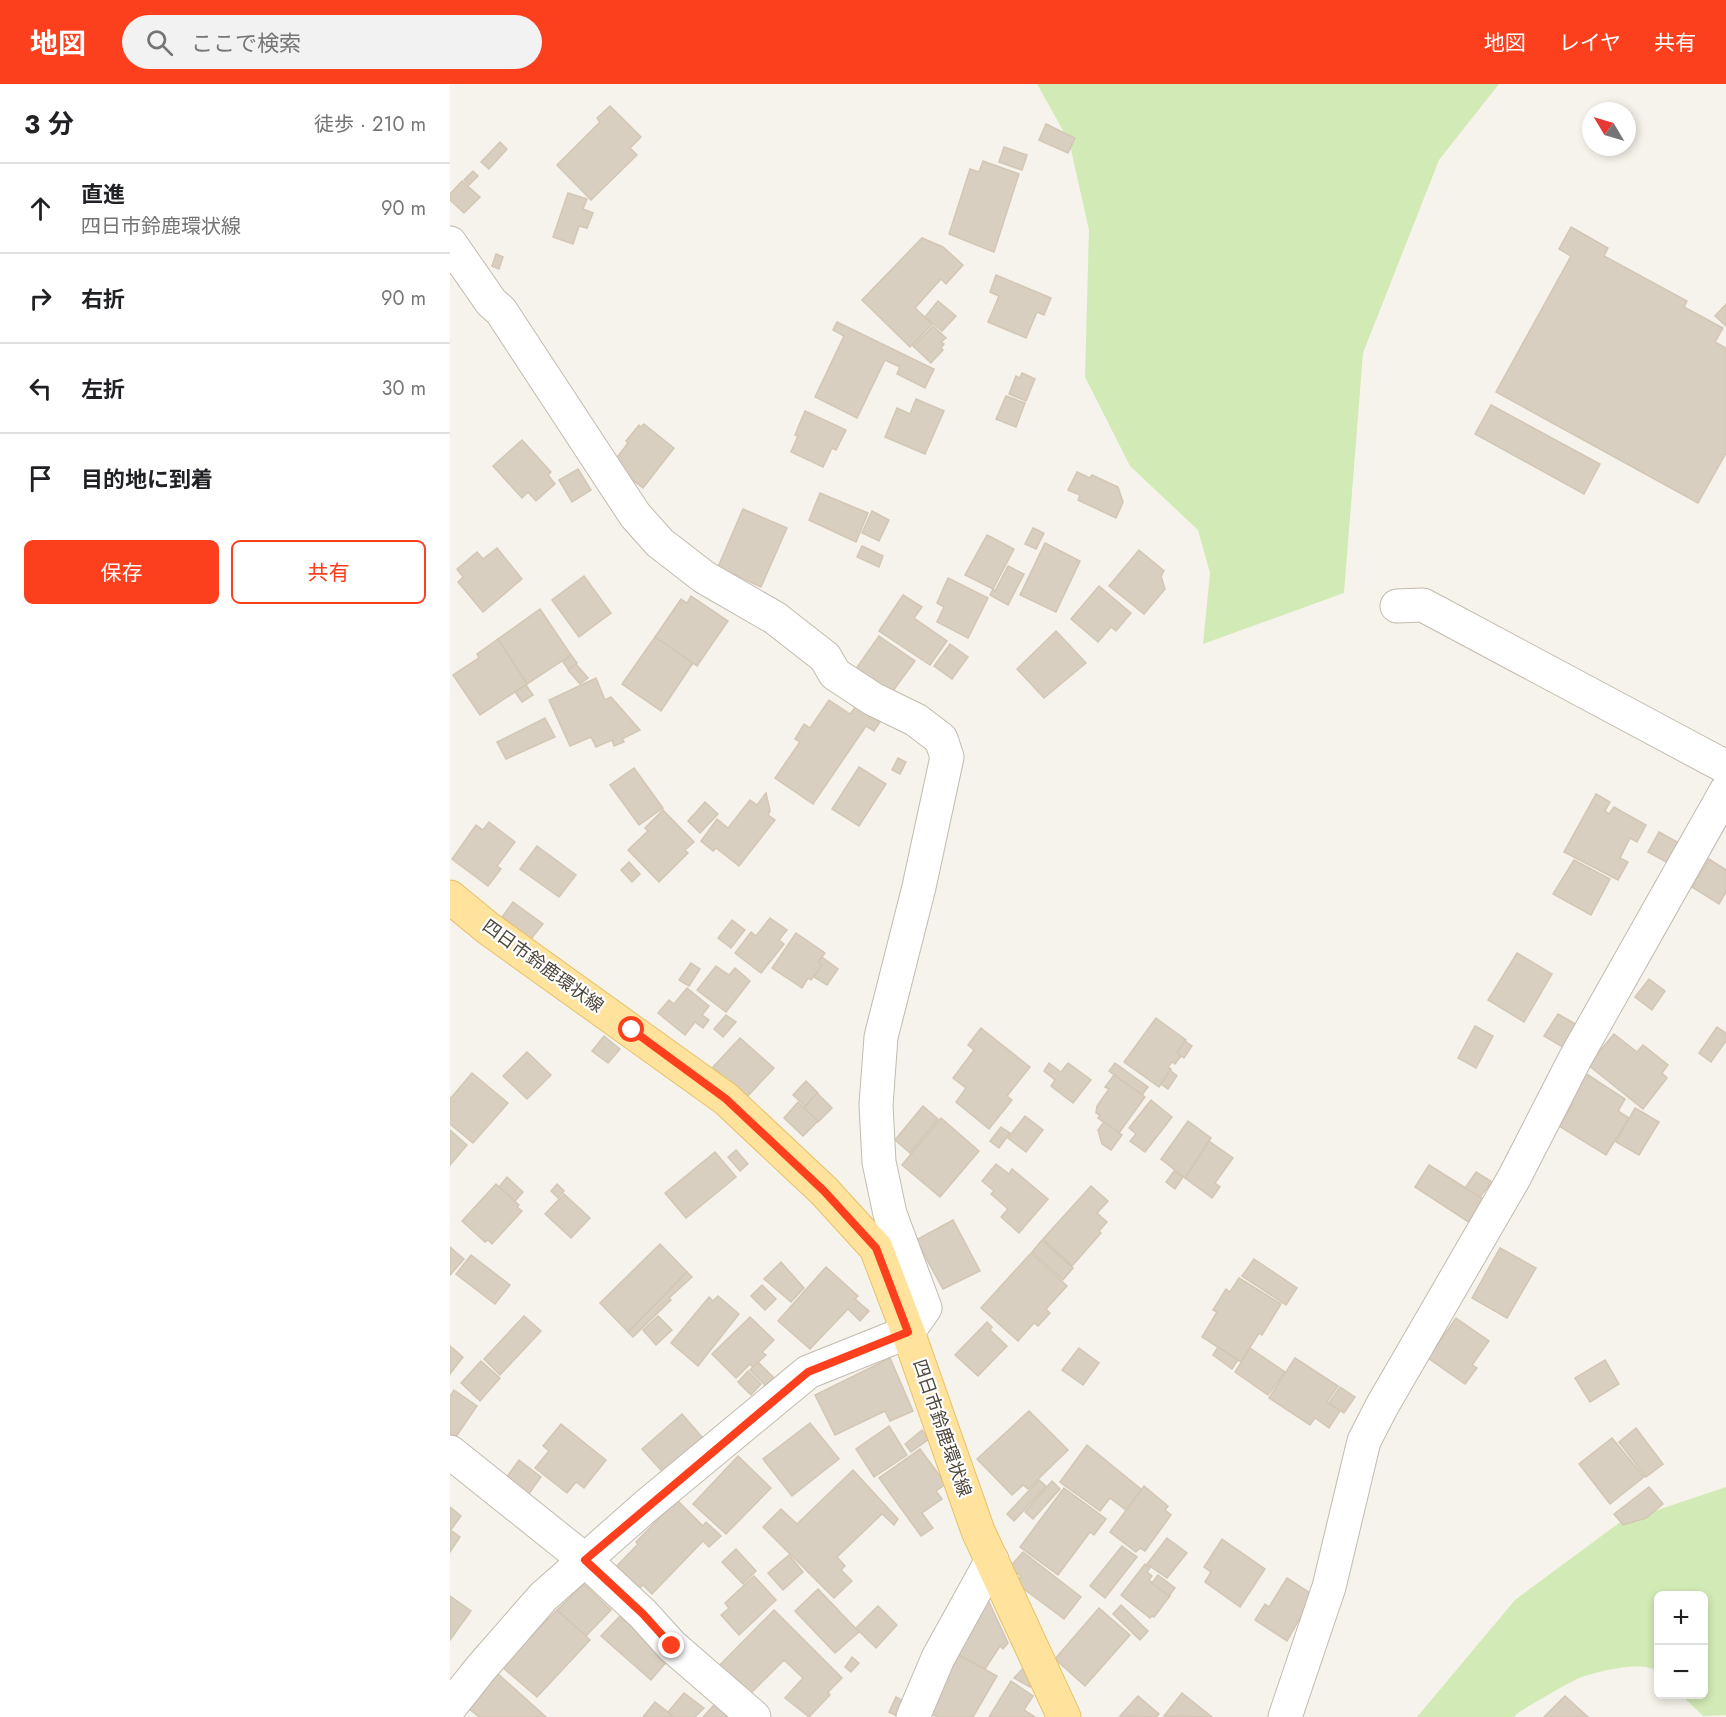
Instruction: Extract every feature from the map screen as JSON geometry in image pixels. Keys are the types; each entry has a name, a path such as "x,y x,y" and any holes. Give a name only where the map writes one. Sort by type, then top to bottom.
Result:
{"main road":[{"name":"四日市鈴鹿環状線","path":"450,897 489,929 726,1099 824,1191 876,1248 974,1520 1064,1717"}],"street":[{"path":"450,243 491,302 501,311 634,515 660,543 704,577 775,618 825,657 834,674 873,699 916,720 941,739 947,757 919,887 881,1037 876,1105 879,1162 890,1214 925,1308 908,1332 808,1372 543,1597 450,1707"},
{"path":"1396,606 1423,605 1726,767"},
{"path":"1285,1717 1329,1587 1364,1441 1514,1178 1576,1057 1726,791"},
{"path":"450,1452 585,1560 643,1614 672,1646 754,1717"},
{"path":"913,1717 938,1658 992,1560"}],"green space":[{"path":"1037,84 1499,84 1439,160 1363,353 1344,593 1203,644 1210,573 1198,530 1130,466 1085,377 1089,230 1069,141"},
{"path":"1726,1487 1726,1715 1703,1716 1685,1699 1708,1699 1708,1591 1654,1591 1654,1670 1642,1667 1619,1668 1585,1676 1548,1695 1514,1717 1417,1717 1515,1600 1619,1523"}],"building":[{"path":"610,106 641,137 630,148 637,155 591,200 557,165 600,122 597,118"},
{"path":"1046,124 1075,138 1068,153 1039,140"},
{"path":"500,142 507,149 489,169 481,162"},
{"path":"1004,147 1027,155 1022,170 999,162"},
{"path":"983,161 1019,174 994,252 949,234 970,169 979,172"},
{"path":"473,171 478,176 469,185 464,180"},
{"path":"462,181 480,197 464,213 450,200 450,194"},
{"path":"568,193 587,199 583,209 593,213 587,228 579,226 573,244 553,237"},
{"path":"1571,227 1608,248 1604,256 1687,301 1684,307 1723,328 1715,342 1726,348 1726,453 1698,503 1496,392 1571,256 1559,249"},
{"path":"922,238 943,247 963,265 946,284 941,279 915,308 932,324 910,347 862,300"},
{"path":"496,254 503,257 499,269 492,266"},
{"path":"996,275 1051,298 1044,315 1037,312 1026,338 988,322 999,296 990,292"},
{"path":"938,301 956,316 942,331 925,317"},
{"path":"1726,304 1726,326 1715,316"},
{"path":"837,322 934,369 925,388 897,374 900,367 885,360 857,418 815,397 844,336 833,330"},
{"path":"933,326 946,338 941,342 944,344 941,348 943,350 931,363 913,346"},
{"path":"1022,373 1035,379 1026,401 1009,394 1016,376 1020,378"},
{"path":"1006,396 1025,403 1016,427 996,419"},
{"path":"916,399 944,411 925,454 885,437 897,408 910,414"},
{"path":"1491,405 1600,464 1584,494 1475,434"},
{"path":"805,411 846,430 836,450 832,448 823,467 791,452"},
{"path":"644,424 674,448 643,488 612,464 628,443 626,441 639,425 641,427"},
{"path":"522,440 551,472 548,475 555,484 536,501 528,492 522,498 493,466"},
{"path":"578,469 591,490 572,502 559,480"},
{"path":"1077,472 1090,478 1092,475 1118,487 1123,502 1116,518 1078,500 1080,495 1068,490"},
{"path":"820,493 868,513 856,542 809,520"},
{"path":"743,509 787,528 761,587 718,567"},
{"path":"872,511 889,520 879,541 862,533"},
{"path":"1033,528 1044,533 1036,549 1025,544"},
{"path":"987,535 1014,549 993,589 965,575"},
{"path":"1045,543 1080,561 1056,612 1020,595"},
{"path":"862,546 883,556 879,567 857,557"},
{"path":"497,548 522,579 483,612 458,582 463,577 457,569 477,552 483,559"},
{"path":"1139,550 1164,571 1161,576 1165,589 1144,614 1109,586"},
{"path":"1008,566 1024,574 1008,605 990,595 993,589 995,591"},
{"path":"584,576 611,613 579,637 552,600"},
{"path":"948,578 988,598 968,638 937,622 944,607 937,603"},
{"path":"1099,586 1131,613 1116,631 1111,627 1098,642 1071,619"},
{"path":"903,595 922,607 914,618 947,641 930,665 879,631"},
{"path":"691,596 728,621 697,666 655,637 681,599 687,603"},
{"path":"540,609 571,655 527,684 498,639"},
{"path":"1056,631 1086,663 1044,698 1017,669"},
{"path":"879,636 915,661 890,695 855,670"},
{"path":"655,637 693,663 661,711 622,684"},
{"path":"498,639 527,684 480,715 453,675 479,658 477,654"},
{"path":"950,644 968,657 952,679 934,666"},
{"path":"571,655 577,663 569,670 563,662"},
{"path":"576,664 588,678 580,684 568,670"},
{"path":"596,678 605,700 611,697 640,730 622,739 624,742 614,746 612,740 596,747 591,737 570,746 549,700"},
{"path":"526,685 533,695 522,702 515,692"},
{"path":"829,700 850,714 857,705 880,722 874,731 866,726 813,804 775,778 800,742 795,739 804,724 810,728"},
{"path":"545,718 555,737 506,759 497,742"},
{"path":"898,758 906,762 900,774 892,770"},
{"path":"859,767 886,784 859,826 832,809"},
{"path":"634,768 663,808 639,825 610,785"},
{"path":"766,793 770,811 768,815 775,820 739,866 716,848 713,851 701,841 717,819 728,828 750,800 757,805"},
{"path":"1596,794 1610,802 1605,811 1609,814 1614,807 1646,825 1637,842 1630,838 1620,858 1628,862 1618,880 1564,852"},
{"path":"705,802 718,814 700,833 688,821"},
{"path":"663,810 694,842 685,850 688,853 659,882 628,850 648,831 645,828"},
{"path":"489,822 515,842 497,866 501,869 488,886 452,859 476,825 483,830"},
{"path":"1659,832 1679,843 1668,863 1648,852"},
{"path":"537,846 576,875 559,897 520,869"},
{"path":"1709,859 1726,870 1726,892 1719,904 1692,887"},
{"path":"1574,860 1610,879 1591,915 1553,894"},
{"path":"629,862 640,874 632,882 621,870"},
{"path":"513,902 543,924 531,939 502,917"},
{"path":"770,918 787,930 779,940 784,944 761,973 735,953 751,932 756,936"},
{"path":"732,920 745,930 731,948 718,938"},
{"path":"796,933 825,953 818,962 822,965 811,980 808,978 802,988 772,968"},
{"path":"1517,953 1552,974 1524,1022 1488,1000"},
{"path":"822,957 838,969 827,985 814,977 822,965 818,962"},
{"path":"691,963 700,969 689,986 679,980"},
{"path":"716,966 729,975 735,968 750,981 726,1012 697,990"},
{"path":"1649,979 1665,991 1652,1010 1635,997"},
{"path":"687,988 709,1006 702,1015 709,1020 703,1028 695,1022 685,1035 658,1013 669,1000 674,1004"},
{"path":"1558,1014 1579,1026 1566,1049 1544,1036"},
{"path":"726,1015 736,1022 723,1037 714,1029"},
{"path":"1156,1018 1186,1040 1177,1053 1181,1056 1175,1064 1172,1062 1168,1067 1171,1069 1159,1087 1124,1062"},
{"path":"1475,1026 1493,1036 1476,1068 1458,1058"},
{"path":"1717,1027 1726,1033 1726,1041 1711,1062 1699,1053"},
{"path":"981,1028 1030,1067 1007,1096 1012,1100 989,1129 956,1102 966,1088 953,1078 974,1050 968,1045"},
{"path":"1614,1034 1637,1052 1643,1045 1668,1065 1662,1073 1667,1078 1643,1109 1588,1065"},
{"path":"604,1036 620,1049 608,1063 592,1051"},
{"path":"740,1038 774,1068 746,1098 713,1067"},
{"path":"1185,1041 1192,1046 1184,1058 1177,1053"},
{"path":"527,1052 551,1075 527,1099 503,1076"},
{"path":"1049,1063 1061,1072 1068,1063 1091,1080 1073,1103 1051,1086 1055,1080 1044,1071"},
{"path":"1115,1063 1148,1087 1142,1095 1109,1071"},
{"path":"1170,1070 1177,1076 1168,1089 1161,1084"},
{"path":"472,1073 508,1103 473,1143 450,1124 450,1099"},
{"path":"1585,1073 1625,1099 1618,1111 1629,1118 1606,1155 1559,1126 1572,1105 1569,1103"},
{"path":"1114,1075 1145,1097 1119,1133 1098,1118 1100,1115 1096,1113 1097,1106 1109,1089 1105,1087"},
{"path":"806,1081 818,1093 805,1106 793,1095"},
{"path":"817,1093 832,1108 818,1122 804,1108"},
{"path":"1151,1100 1172,1117 1145,1152 1130,1141 1136,1134 1129,1128"},
{"path":"798,1102 818,1121 803,1136 784,1118"},
{"path":"923,1106 938,1119 910,1153 895,1140"},
{"path":"1635,1108 1659,1122 1639,1155 1616,1142"},
{"path":"1025,1116 1043,1130 1026,1152 1008,1138"},
{"path":"941,1118 979,1151 940,1197 902,1165"},
{"path":"1188,1121 1211,1138 1185,1178 1161,1159"},
{"path":"1104,1122 1122,1135 1111,1150 1102,1144 1098,1130"},
{"path":"1001,1127 1010,1133 999,1148 990,1141"},
{"path":"450,1130 467,1145 450,1165"},
{"path":"1209,1141 1233,1158 1215,1183 1220,1187 1212,1198 1185,1178"},
{"path":"736,1150 748,1164 740,1171 728,1157"},
{"path":"715,1152 736,1177 686,1218 665,1193"},
{"path":"996,1164 1009,1174 1012,1169 1048,1199 1019,1233 1001,1217 1008,1209 991,1194 994,1191 982,1181"},
{"path":"1429,1165 1485,1200 1470,1223 1415,1187"},
{"path":"1174,1171 1183,1177 1175,1189 1166,1182"},
{"path":"1476,1172 1492,1182 1480,1197 1465,1188"},
{"path":"507,1177 523,1192 515,1201 499,1187"},
{"path":"496,1184 519,1205 517,1207 522,1211 492,1244 488,1240 485,1242 462,1221"},
{"path":"557,1184 564,1191 558,1198 551,1191"},
{"path":"1091,1186 1108,1201 1097,1213 1107,1222 1099,1231 1101,1233 1072,1266 1043,1239"},
{"path":"564,1194 590,1218 571,1238 545,1214"},
{"path":"953,1220 980,1271 943,1289 916,1240"},
{"path":"1042,1240 1073,1268 1063,1280 1032,1252"},
{"path":"660,1244 687,1272 628,1332 600,1303"},
{"path":"450,1247 464,1259 450,1275"},
{"path":"1500,1248 1536,1268 1507,1318 1472,1298"},
{"path":"1031,1253 1067,1286 1046,1309 1050,1313 1038,1326 1034,1323 1018,1341 981,1308"},
{"path":"471,1255 510,1285 495,1304 456,1274"},
{"path":"1254,1259 1297,1288 1286,1305 1242,1276"},
{"path":"781,1262 804,1288 791,1302 764,1279"},
{"path":"826,1267 858,1296 855,1299 869,1311 860,1321 848,1309 810,1349 778,1321"},
{"path":"687,1272 692,1277 633,1337 628,1332"},
{"path":"1239,1278 1281,1304 1262,1335 1259,1333 1241,1362 1202,1337 1217,1312 1213,1310 1226,1289 1230,1292"},
{"path":"762,1285 776,1299 765,1310 751,1296"},
{"path":"718,1296 739,1314 698,1366 671,1343 709,1297 713,1301"},
{"path":"524,1316 541,1331 500,1375 484,1359"},
{"path":"658,1316 672,1330 656,1345 643,1330"},
{"path":"750,1317 774,1340 762,1352 766,1355 753,1367 750,1364 736,1378 712,1354"},
{"path":"1456,1318 1489,1341 1472,1365 1477,1368 1465,1384 1428,1358"},
{"path":"987,1322 992,1327 990,1330 1007,1346 978,1376 955,1355"},
{"path":"450,1346 463,1357 450,1374"},
{"path":"1218,1347 1238,1360 1232,1369 1213,1355"},
{"path":"1079,1348 1099,1363 1083,1385 1062,1370"},
{"path":"1250,1348 1285,1372 1268,1395 1235,1372"},
{"path":"890,1358 913,1411 890,1421 885,1411 835,1435 815,1395"},
{"path":"1295,1358 1338,1386 1327,1402 1340,1411 1329,1428 1315,1418 1310,1425 1269,1398"},
{"path":"1605,1360 1619,1384 1590,1402 1575,1378"},
{"path":"481,1361 500,1378 480,1401 461,1383"},
{"path":"758,1362 775,1379 767,1387 750,1370"},
{"path":"748,1371 761,1384 751,1395 738,1382"},
{"path":"1340,1387 1355,1397 1344,1413 1329,1403"},
{"path":"454,1390 477,1406 453,1441 450,1440 450,1396"},
{"path":"1029,1411 1068,1450 1028,1489 1023,1485 1012,1495 977,1459"},
{"path":"682,1414 708,1444 668,1478 642,1449"},
{"path":"810,1423 839,1459 792,1496 763,1459"},
{"path":"561,1424 606,1460 584,1488 576,1482 567,1493 535,1468 549,1451 543,1446"},
{"path":"889,1426 907,1455 874,1477 856,1449"},
{"path":"1636,1428 1663,1464 1646,1477 1619,1442"},
{"path":"922,1430 929,1439 911,1452 905,1444"},
{"path":"1612,1438 1644,1477 1610,1504 1579,1464"},
{"path":"1087,1445 1142,1490 1127,1511 1110,1498 1100,1511 1060,1482"},
{"path":"920,1449 946,1484 936,1491 942,1499 922,1513 933,1528 921,1536 879,1478"},
{"path":"738,1456 771,1488 726,1534 693,1504"},
{"path":"519,1460 541,1477 528,1495 506,1478"},
{"path":"853,1470 898,1519 894,1525 882,1514 837,1557 845,1566 841,1570 852,1581 834,1598 763,1527 781,1509 797,1524"},
{"path":"1039,1480 1046,1486 1014,1521 1007,1514"},
{"path":"1052,1481 1060,1489 1033,1519 1025,1512"},
{"path":"1144,1486 1168,1506 1165,1510 1171,1515 1145,1551 1140,1548 1136,1552 1110,1532"},
{"path":"1649,1487 1663,1504 1646,1518 1623,1525 1614,1514"},
{"path":"1064,1488 1106,1519 1094,1535 1090,1532 1058,1575 1020,1547"},
{"path":"677,1500 703,1526 706,1522 721,1536 709,1547 703,1541 652,1594 643,1585 637,1591 614,1569 638,1544 636,1542"},
{"path":"450,1507 461,1516 450,1531"},
{"path":"452,1531 460,1537 450,1552 450,1534"},
{"path":"1167,1538 1187,1553 1167,1578 1147,1564"},
{"path":"1222,1539 1265,1569 1240,1607 1205,1582 1211,1572 1204,1567"},
{"path":"1122,1546 1137,1557 1105,1598 1090,1586"},
{"path":"736,1549 756,1571 743,1584 722,1562"},
{"path":"1023,1552 1081,1597 1064,1619 1016,1583 1021,1576 1009,1568"},
{"path":"789,1555 803,1572 783,1590 768,1573"},
{"path":"1145,1564 1150,1568 1147,1572 1152,1576 1149,1580 1170,1596 1154,1617 1150,1618 1121,1595"},
{"path":"1158,1575 1175,1588 1169,1596 1152,1583"},
{"path":"754,1576 776,1600 739,1635 721,1615 729,1608 725,1603"},
{"path":"1287,1578 1313,1595 1287,1641 1255,1620 1265,1604 1269,1607"},
{"path":"584,1584 611,1610 586,1636 557,1610"},
{"path":"982,1587 1008,1643 1003,1649 1000,1646 985,1669 949,1651"},
{"path":"818,1589 859,1632 835,1653 795,1611"},
{"path":"450,1596 471,1611 450,1640"},
{"path":"1121,1605 1148,1631 1140,1640 1113,1614"},
{"path":"878,1606 897,1625 876,1648 856,1628"},
{"path":"1099,1608 1130,1635 1085,1686 1055,1659"},
{"path":"557,1610 590,1640 537,1697 501,1666"},
{"path":"774,1610 842,1678 828,1692 830,1695 809,1717 785,1698 803,1678 784,1660 747,1697 715,1670"},
{"path":"620,1616 668,1660 651,1680 601,1636"},
{"path":"957,1654 997,1676 973,1717 937,1717 924,1710"},
{"path":"852,1657 859,1663 851,1672 845,1667"},
{"path":"1026,1665 1034,1682 1030,1687 1014,1678"},
{"path":"497,1673 546,1717 479,1717 467,1707"},
{"path":"1011,1681 1033,1696 1024,1710 1035,1717 989,1717"},
{"path":"684,1693 704,1708 695,1717 673,1717 668,1712"},
{"path":"1182,1693 1212,1717 1164,1716"},
{"path":"1138,1696 1159,1714 1156,1717 1120,1716"},
{"path":"1565,1696 1588,1717 1544,1717"},
{"path":"896,1697 905,1702 898,1716 889,1712"},
{"path":"655,1702 668,1712 673,1717 643,1717"},
{"path":"715,1704 730,1717 703,1717"}],"route":[{"path":"632,1030 726,1099 824,1191 876,1248 908,1332 808,1372 646,1506 585,1560 643,1614 672,1646"}]}
